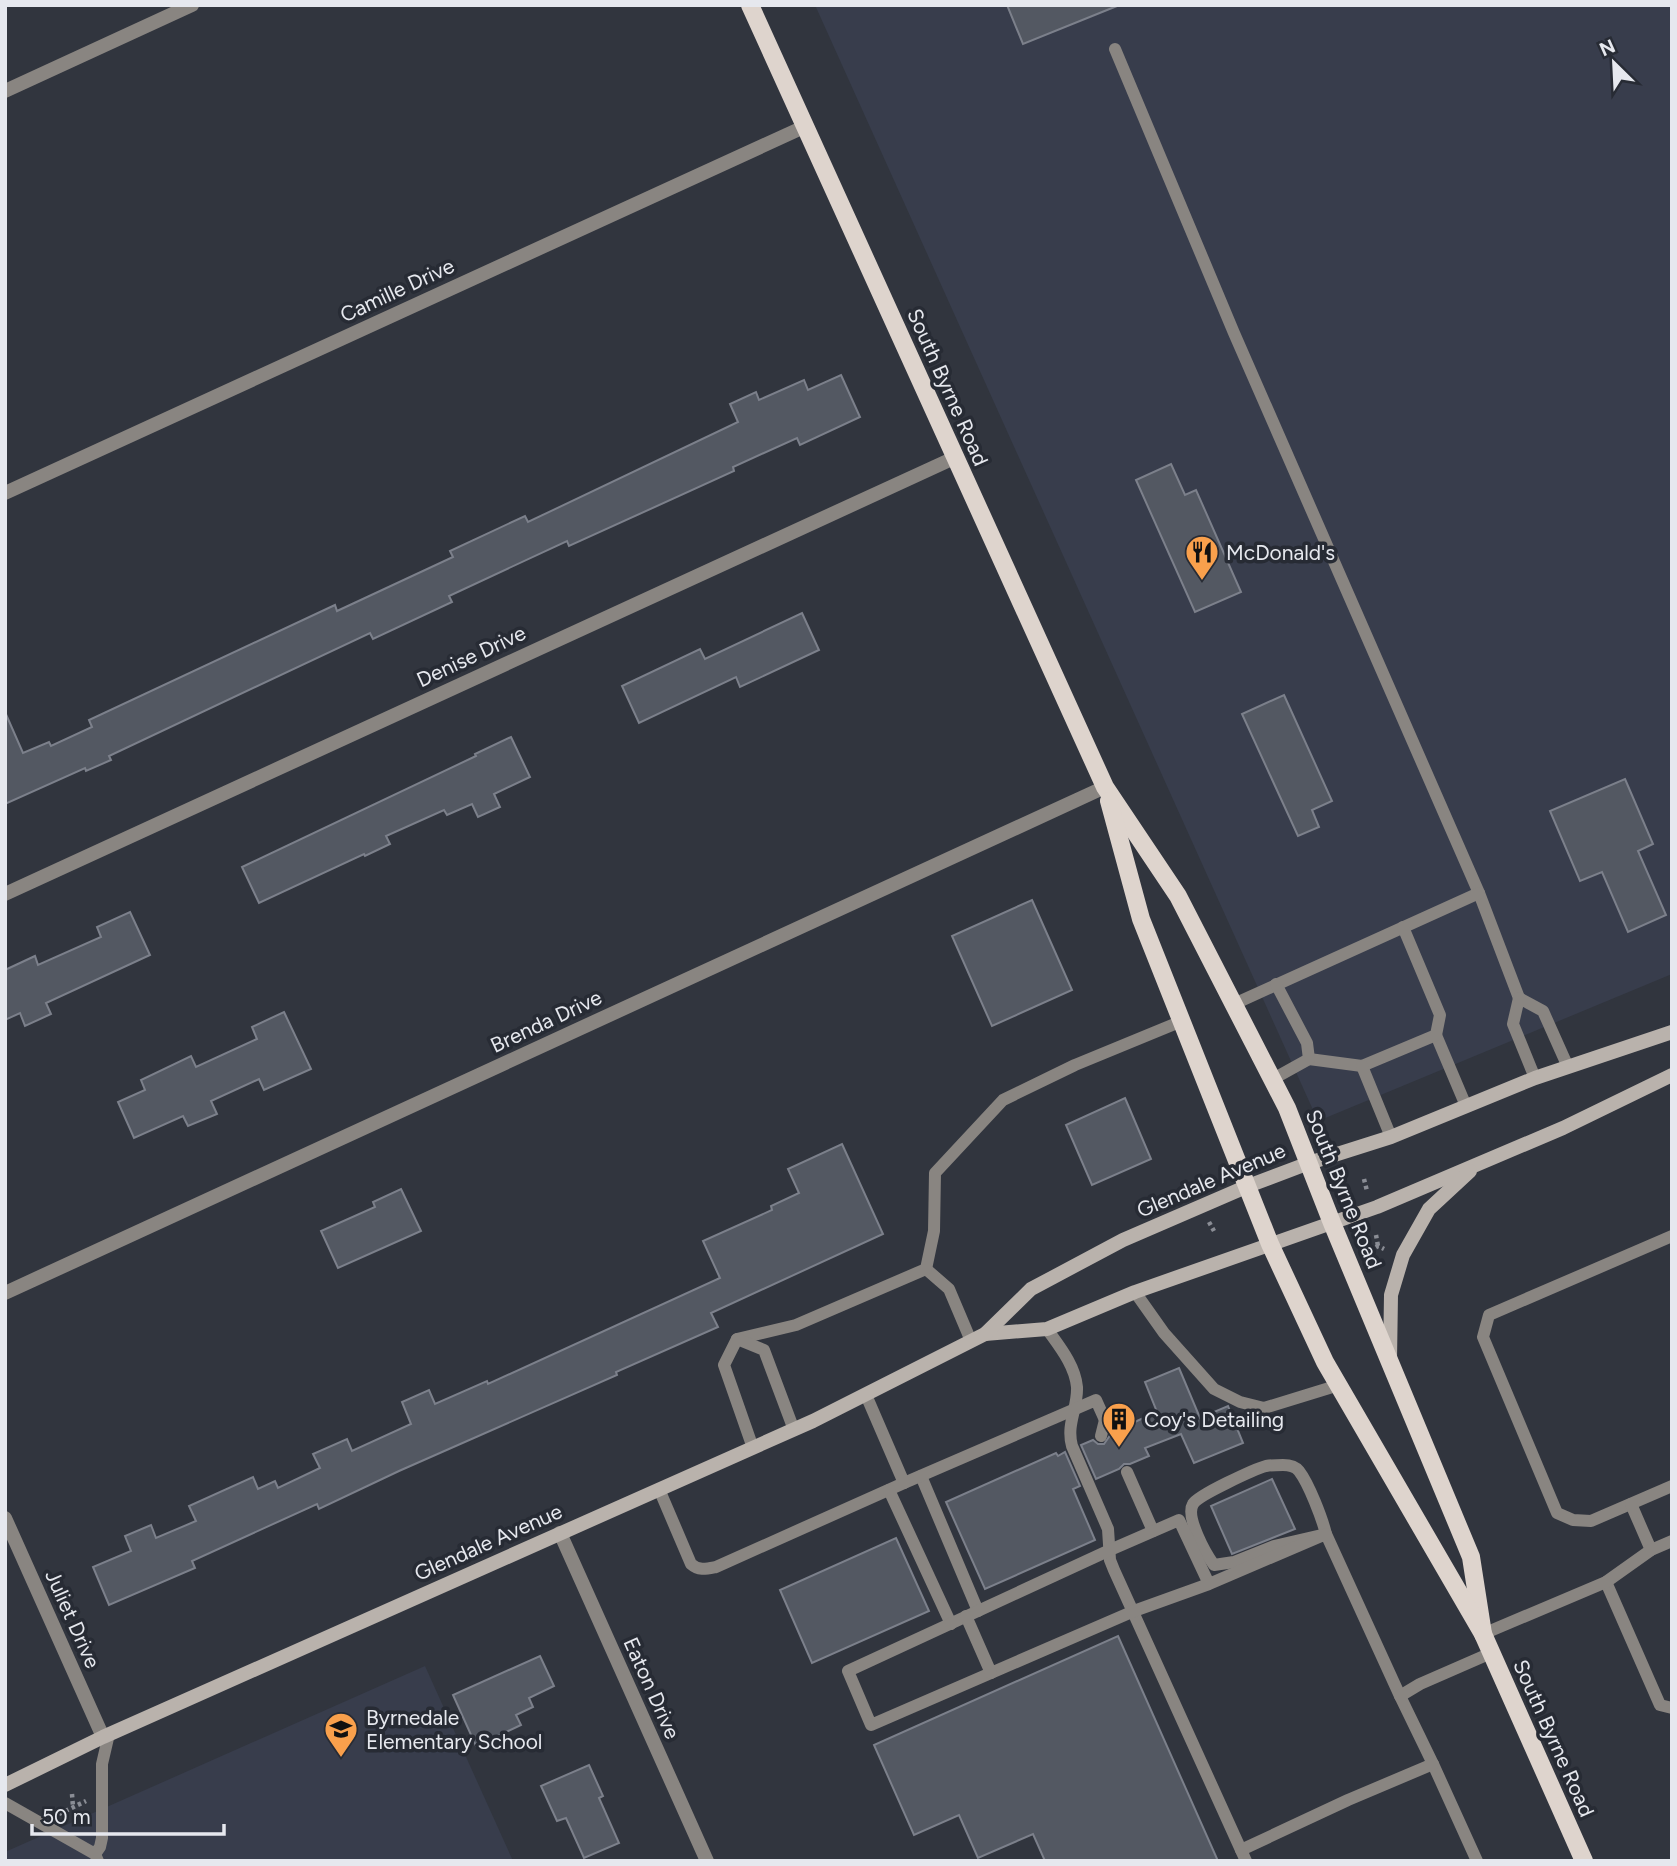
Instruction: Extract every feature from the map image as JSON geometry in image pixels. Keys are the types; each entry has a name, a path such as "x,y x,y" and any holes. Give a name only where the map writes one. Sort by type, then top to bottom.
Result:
{"main road":[{"name":"South Byrne Road","path":"750,5 1105,787 1178,896 1273,1079 1471,1557 1483,1634"},
{"name":"South Byrne Road","path":"1105,787 1140,919 1270,1244 1325,1362 1483,1634 1584,1861"},
{"name":"Glendale Avenue","path":"5,1784 106,1736 794,1430 866,1395 985,1334 1031,1289 1123,1240 1248,1186 1391,1137 1535,1078 1672,1032"},
{"name":"Glendale Avenue","path":"985,1334 1047,1329 1135,1292 1377,1207 1563,1128 1672,1075"},
{"path":"1390,1362 1391,1295 1403,1255 1429,1209 1479,1163"}],"street":[{"path":"5,91 192,5"},
{"name":"Camille Drive","path":"5,493 806,126"},
{"name":"Denise Drive","path":"5,894 954,458"},
{"name":"Brenda Drive","path":"5,1293 1105,787"},
{"name":"Juliet Drive","path":"5,1518 106,1736"},
{"name":"Eaton Drive","path":"560,1533 707,1861"}],"lane":[{"path":"1115,49 1234,333 1479,893 1519,998 1513,1024 1535,1078"},
{"path":"1234,1004 1479,893"},
{"path":"1404,927 1440,1015 1436,1035 1466,1106"},
{"path":"1276,984 1307,1043 1309,1059"},
{"path":"1519,998 1543,1011 1568,1067"},
{"path":"926,1269 933,1231 935,1173 1003,1100 1075,1065 1182,1021"},
{"path":"1273,1079 1309,1059 1362,1066 1436,1035"},
{"path":"1362,1066 1391,1137"},
{"path":"1672,1236 1489,1315 1483,1337 1557,1513 1573,1520 1591,1521 1672,1486"},
{"path":"753,1448 724,1364 737,1339 796,1325 926,1269"},
{"path":"926,1269 949,1289 971,1341"},
{"path":"1135,1292 1164,1333 1214,1389 1240,1402 1264,1408 1339,1385"},
{"path":"1047,1329 1074,1373 1077,1388 1068,1433 1108,1529 1114,1570 1244,1855 1348,1800 1433,1764"},
{"path":"737,1339 764,1350 794,1430"},
{"path":"866,1395 904,1483"},
{"path":"659,1489 691,1564 697,1569 705,1570 1096,1400 1105,1420 1120,1429"},
{"path":"1101,1436 1105,1420"},
{"path":"1326,1534 1274,1546 1234,1562 1214,1565 1195,1529 1191,1515 1192,1505 1202,1495 1266,1466 1292,1466 1298,1471 1322,1517 1326,1534 1477,1861"},
{"path":"1125,1468 1153,1531"},
{"path":"921,1476 992,1673"},
{"path":"889,1490 951,1624"},
{"path":"1631,1504 1651,1550"},
{"path":"1209,1584 1179,1520 848,1671 871,1725 1134,1611 1209,1584 1326,1534"},
{"path":"1483,1634 1606,1582 1651,1550 1672,1541"},
{"path":"1606,1582 1660,1705 1672,1708"},
{"path":"1400,1696 1419,1684 1491,1653"},
{"path":"5,1803 97,1857 102,1838 102,1764 106,1736"}],"path":[{"path":"1364,1179 1367,1192"},
{"path":"1376,1235 1378,1247"},
{"path":"1370,1251 1378,1247 1392,1251"},
{"path":"72,1794 73,1807"},
{"path":"55,1816 88,1800"}],"shaded area":[{"path":"815,5 1672,5 1672,974 1318,1121"},
{"name":"Byrnedale Elementary School","path":"425,1666 513,1861 5,1861 5,1852"}],"building":[{"path":"1007,5 1117,5 1117,6 1023,44"},
{"path":"841,375 860,417 800,445 797,438 733,467 734,471 569,546 567,541 449,596 452,602 373,639 370,633 109,756 111,760 86,771 85,768 5,804 5,712 23,753 49,742 51,746 92,727 89,720 335,605 337,611 453,557 450,551 525,516 528,522 738,422 730,404 756,392 759,400 804,380 808,390"},
{"path":"1171,464 1185,495 1196,490 1241,592 1195,612 1136,480"},
{"path":"802,613 819,650 740,687 736,677 639,723 622,686 700,649 705,659"},
{"path":"1284,695 1332,801 1312,810 1319,827 1298,836 1242,714"},
{"path":"511,737 530,777 494,794 500,807 478,817 472,804 447,815 444,810 386,836 390,844 259,903 242,867"},
{"path":"1625,779 1653,844 1638,851 1666,915 1628,932 1602,872 1580,881 1550,811"},
{"path":"1032,900 1072,990 992,1026 952,936"},
{"path":"130,912 150,955 46,1003 51,1014 25,1026 20,1013 5,1020 5,970 35,956 38,965 101,937 97,927"},
{"path":"284,1012 311,1069 264,1090 259,1079 211,1101 217,1114 188,1126 183,1116 134,1138 118,1102 145,1090 141,1080 191,1056 196,1067 257,1039 252,1027"},
{"path":"1125,1098 1151,1159 1092,1185 1066,1125"},
{"path":"842,1144 883,1234 711,1313 718,1327 319,1509 317,1504 192,1561 195,1568 109,1605 93,1567 131,1551 125,1536 151,1525 156,1538 196,1521 189,1506 253,1477 258,1489 275,1481 278,1488 320,1468 313,1454 347,1439 352,1451 411,1424 402,1402 429,1390 435,1404 487,1381 488,1384 720,1278 703,1241 772,1210 771,1206 799,1193 788,1169"},
{"path":"401,1189 421,1231 338,1268 321,1231 375,1207 373,1202"},
{"path":"1179,1368 1200,1418 1228,1406 1243,1443 1194,1463 1181,1434 1145,1448 1149,1456 1124,1464 1096,1479 1081,1445 1093,1440 1104,1444 1111,1434 1124,1437 1128,1433 1128,1425 1157,1412 1145,1382"},
{"path":"1065,1452 1080,1486 1073,1489 1095,1540 985,1589 946,1502 1056,1453 1058,1456"},
{"path":"1272,1479 1295,1529 1232,1554 1211,1506"},
{"path":"896,1538 929,1611 812,1663 780,1590"},
{"path":"1118,1636 1218,1861 1045,1861 1033,1834 978,1858 959,1815 914,1835 874,1745"},
{"path":"540,1656 554,1686 529,1698 533,1707 516,1715 521,1725 476,1746 453,1695"},
{"path":"589,1765 603,1796 599,1798 619,1843 584,1858 566,1818 557,1821 541,1786"}],"place":[{"name":"McDonald's","path":"1202,582"},
{"name":"Coy's Detailing","path":"1119,1449"},
{"name":"Byrnedale Elementary School","path":"341,1759"}]}
